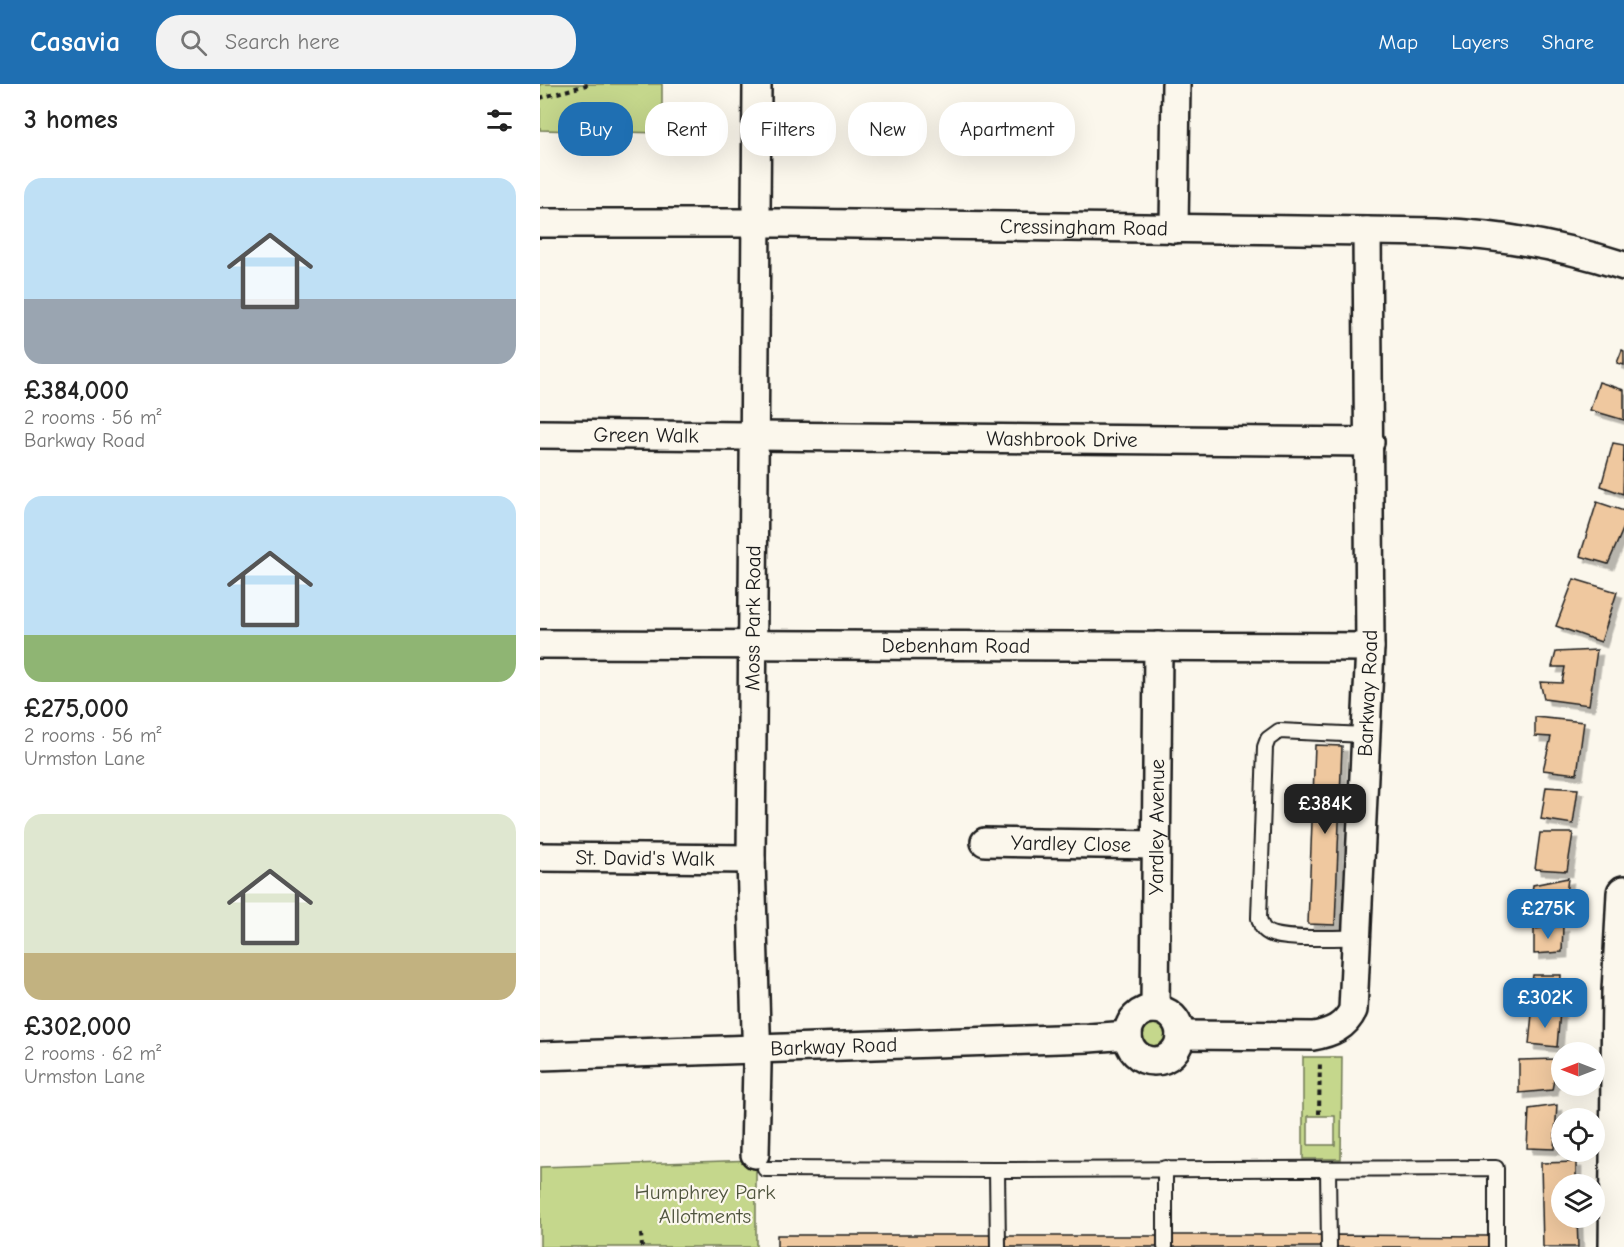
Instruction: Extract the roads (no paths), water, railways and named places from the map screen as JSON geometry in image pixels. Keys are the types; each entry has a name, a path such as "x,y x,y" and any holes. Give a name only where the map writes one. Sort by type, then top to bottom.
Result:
{"main road":[{"path":"1616,1247 1620,1192 1617,1141 1624,893"}],"street":[{"name":"Moss Park Road","path":"757,84 751,860 760,1162"},
{"path":"1174,229 1176,84"},
{"name":"Cressingham Road","path":"540,223 756,222 1437,232 1487,235 1549,246 1624,266"},
{"name":"Barkway Road","path":"1180,1035 1319,1035 1344,1024 1353,1010 1370,647 1367,231"},
{"name":"Green Walk","path":"540,434 754,437"},
{"name":"Washbrook Drive","path":"754,437 1370,442"},
{"name":"Debenham Road","path":"540,644 1370,647"},
{"name":"Yardley Avenue","path":"1155,1009 1158,646"},
{"name":"Yardley Close","path":"985,842 1156,844"},
{"name":"St. David's Walk","path":"540,857 751,860"},
{"path":"1155,1009 1170,1014 1176,1020 1180,1035 1174,1052 1159,1060 1150,1060 1134,1052 1128,1035 1133,1020 1139,1014 1155,1009"},
{"name":"Barkway Road","path":"540,1056 1128,1035"}],"lane":[{"path":"1356,938 1282,937 1272,934 1261,926 1259,918 1265,747 1268,739 1279,730 1365,735"},
{"path":"760,1162 997,1170 1496,1168 1496,1247"},
{"path":"1165,1168 1165,1247"},
{"path":"1328,1169 1329,1247"},
{"path":"997,1170 998,1247"}],"park label":[{"name":"Humphrey Park Allotments","path":"705,1204"}]}
